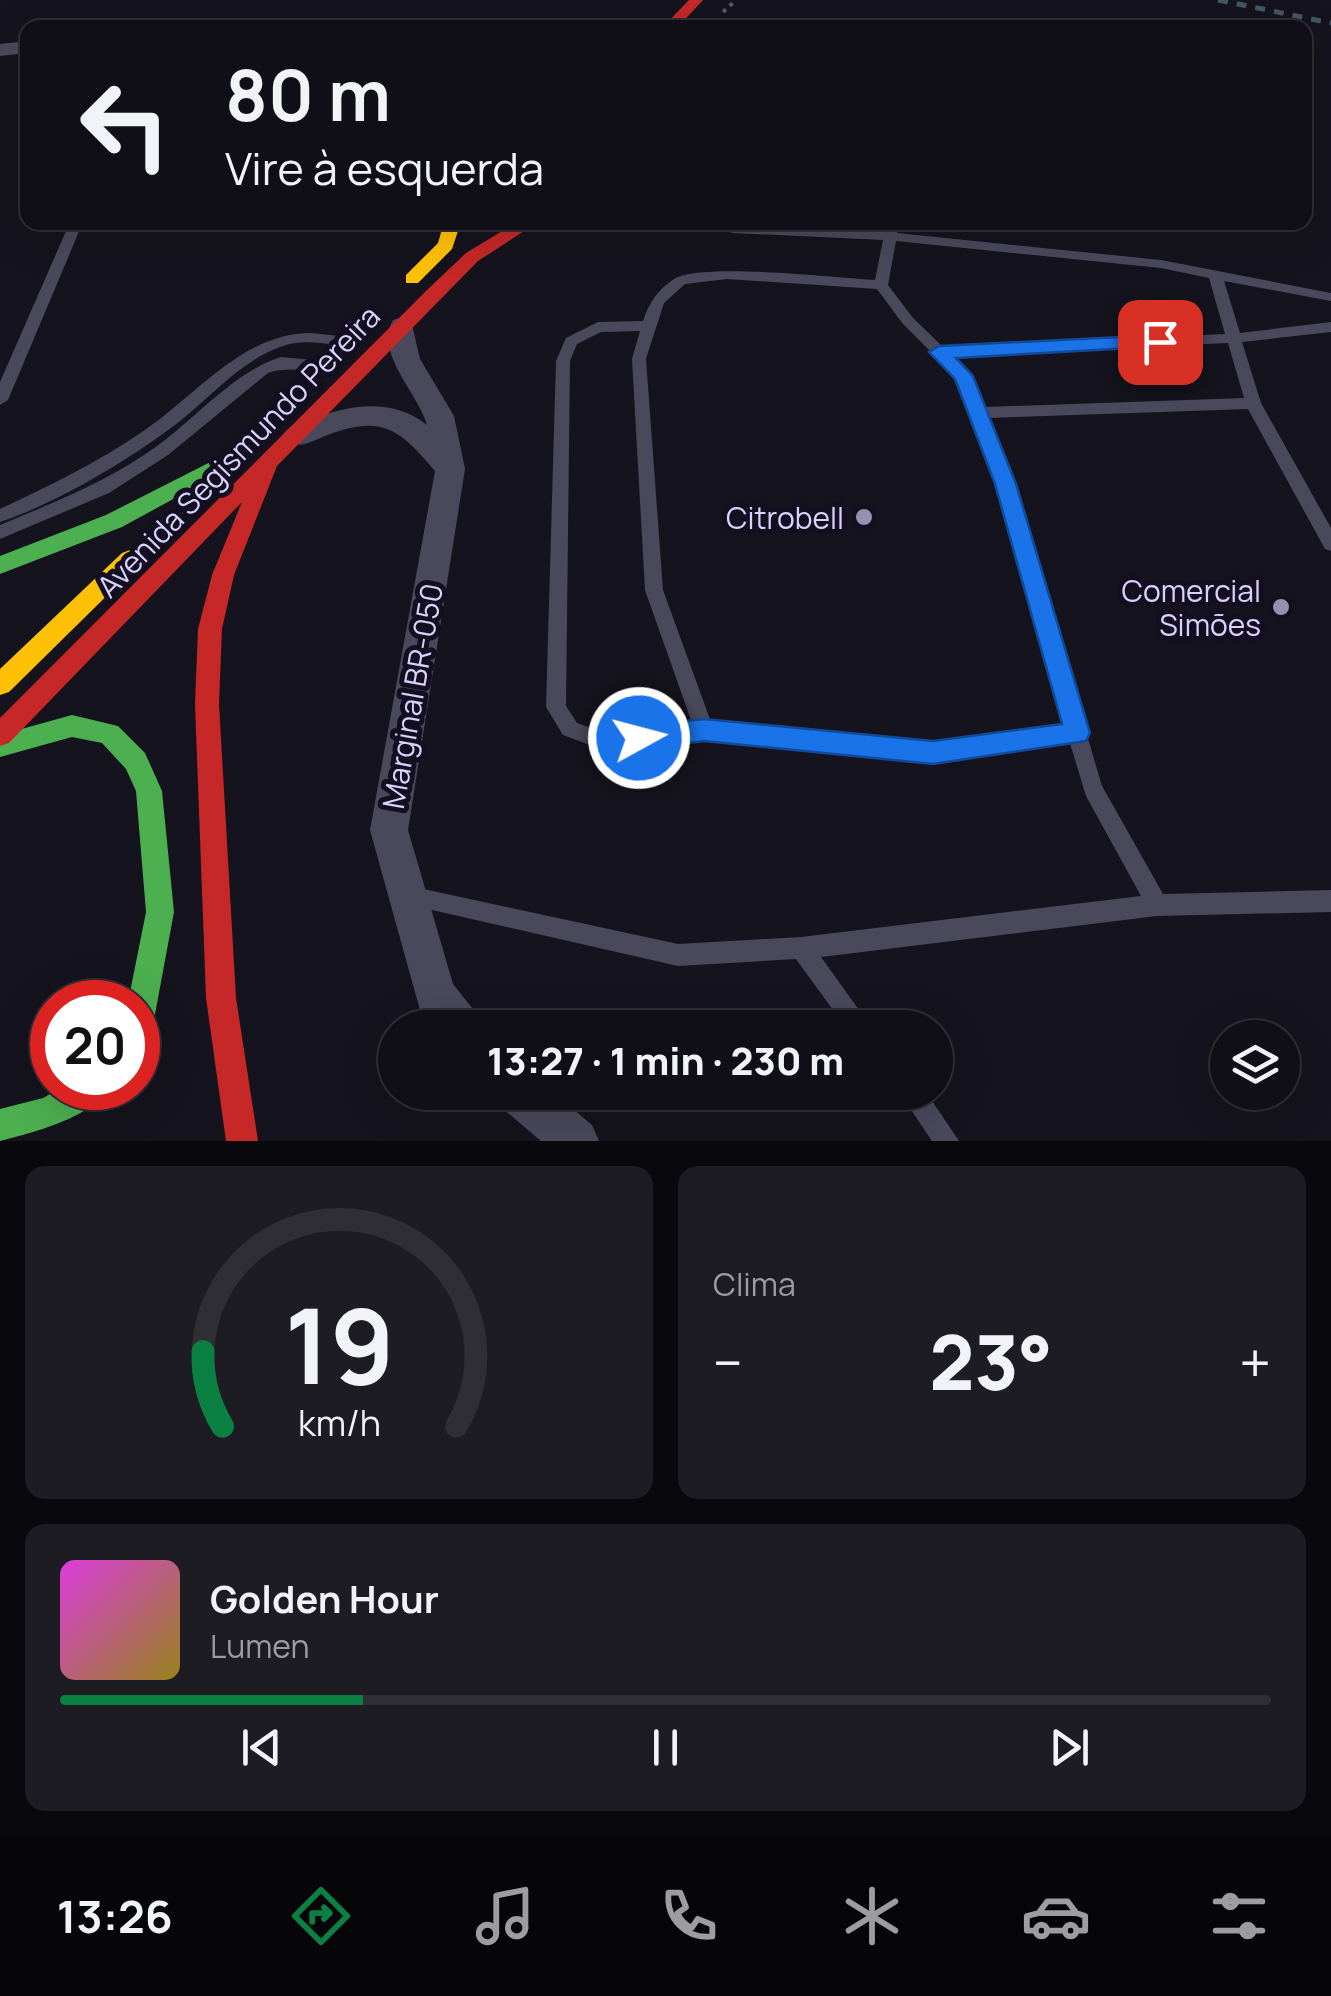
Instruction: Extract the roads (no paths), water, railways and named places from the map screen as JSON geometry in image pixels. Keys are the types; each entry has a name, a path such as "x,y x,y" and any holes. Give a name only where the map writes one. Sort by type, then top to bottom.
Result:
{"main road":[{"name":"Avenida Segismundo Pereira","path":"402,289 442,249 450,230"},
{"name":"Avenida Segismundo Pereira","path":"0,735 402,326 472,258 517,230"},
{"name":"Avenida Segismundo Pereira","path":"300,392 356,336"},
{"name":"Avenida Segismundo Pereira","path":"0,565 114,521 242,449 180,510"},
{"path":"242,1141 221,998 207,704 210,629 223,575 267,466"},
{"name":"Avenida Segismundo Pereira","path":"0,685 152,537"},
{"path":"0,746 72,726 109,734 136,760 149,791 160,912 147,980"},
{"path":"0,1125 23,1122 51,1110"}],"street":[{"name":"Marginal BR-050","path":"402,326 400,354 429,393 444,427 450,469 390,830 435,995 447,1010"},
{"path":"297,436 357,416 388,418 410,426 450,469"},
{"path":"539,1110 576,1141"}],"lane":[{"path":"0,400 74,230"},
{"path":"442,249 461,230"},
{"path":"472,258 497,230"},
{"path":"880,285 890,230"},
{"path":"898,230 1161,264 1331,296"},
{"path":"704,730 654,590 639,359 657,302 681,280 727,274 880,285 964,376 1005,484 1093,789 1158,905"},
{"path":"1215,274 1253,403 1331,544"},
{"path":"648,326 598,327 571,341 563,362 556,707 570,729 606,742 704,730 933,753 1077,733"},
{"path":"939,352 1234,338 1331,327"},
{"path":"0,516 94,472 169,422 272,344 302,336 356,336"},
{"path":"0,532 103,489 162,451 263,370 282,362 325,366"},
{"path":"978,413 1253,403"},
{"path":"405,894 678,955 800,948 1158,905 1331,901"},
{"path":"800,948 847,1010"},
{"path":"924,1110 947,1141"}],"railway":[{"path":"1218,0 1331,23"}],"place":[{"name":"Citrobell","path":"864,517"},
{"name":"Comercial Simões","path":"1281,607"}]}
